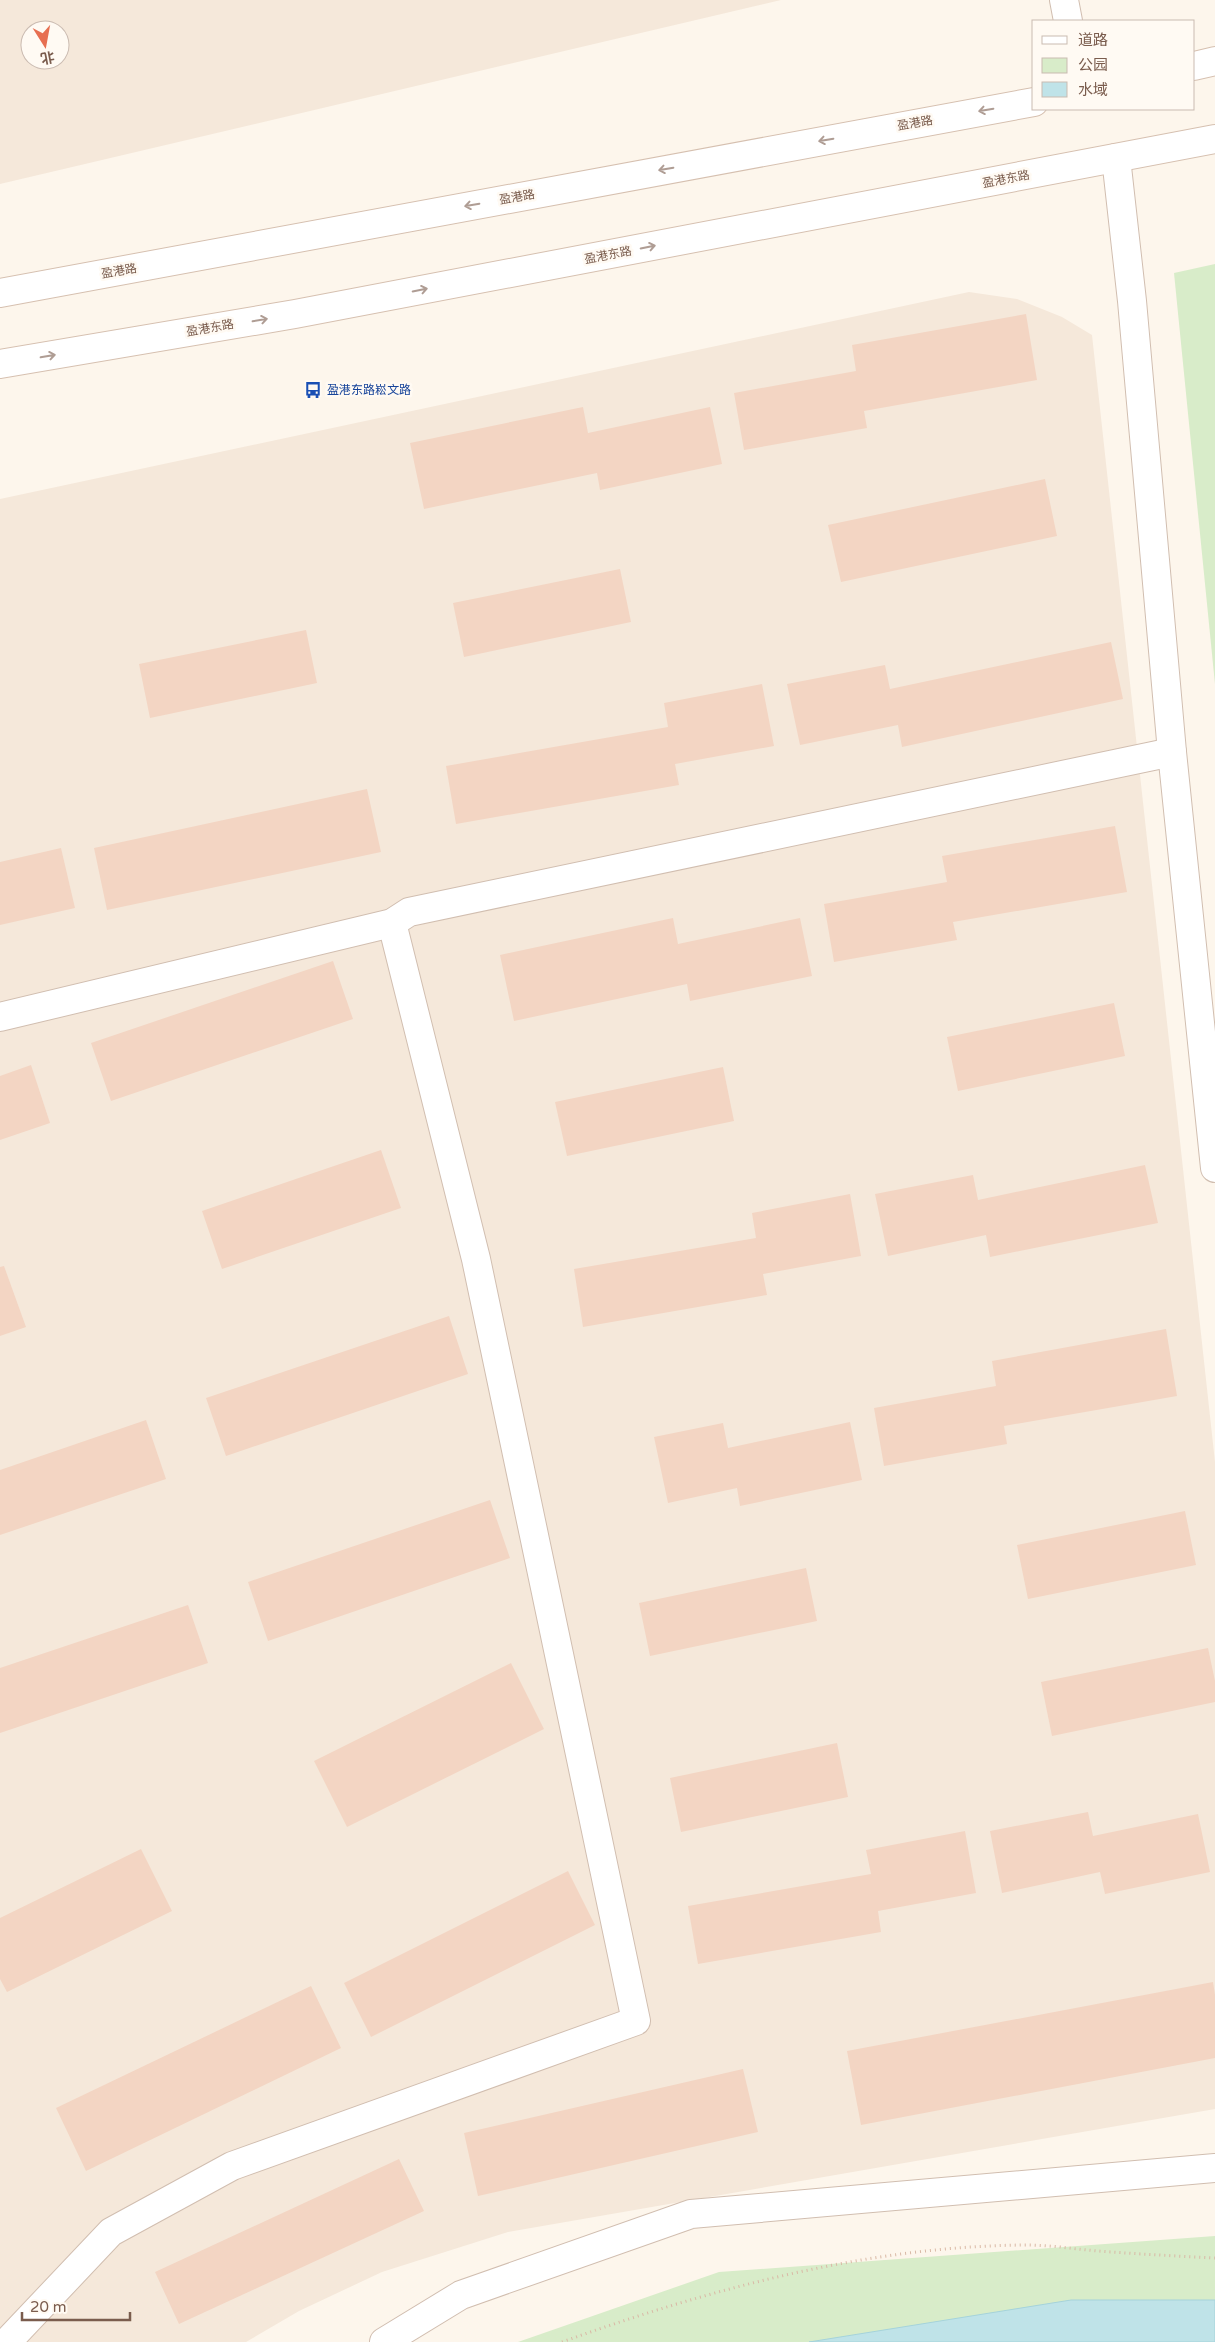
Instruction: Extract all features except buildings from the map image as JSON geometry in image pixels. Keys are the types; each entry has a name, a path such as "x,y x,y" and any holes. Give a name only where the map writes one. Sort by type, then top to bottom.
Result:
{"street":[{"path":"1064,0 1068,20"},
{"path":"1195,66 1215,61"},
{"name":"盈港路","path":"0,293 1032,102"},
{"name":"盈港东路","path":"0,364 304,312 1215,139"},
{"path":"1116,158 1132,301 1172,752 1215,1168"},
{"path":"0,1017 392,923 409,912 1172,752"},
{"path":"7,2342 111,2232 232,2166 636,2021 476,1259 392,923"},
{"path":"384,2342 461,2295 691,2214 1215,2168"}],"path":[{"path":"562,2342 642,2313 792,2273 921,2251 1027,2245 1215,2258"}],"shaded area":[{"path":"0,0 781,0 0,184"},
{"path":"969,292 1017,299 1062,317 1092,335 1215,1462 1215,2109 508,2232 382,2272 299,2311 246,2342 0,2342 0,499"}],"green space":[{"path":"1215,264 1215,684 1174,273"},
{"path":"1215,2236 1215,2342 518,2342 719,2272"}],"water":[{"path":"1071,2300 1215,2300 1215,2342 809,2342"}],"place":[{"name":"盈港东路崧文路","path":"313,390"}]}
